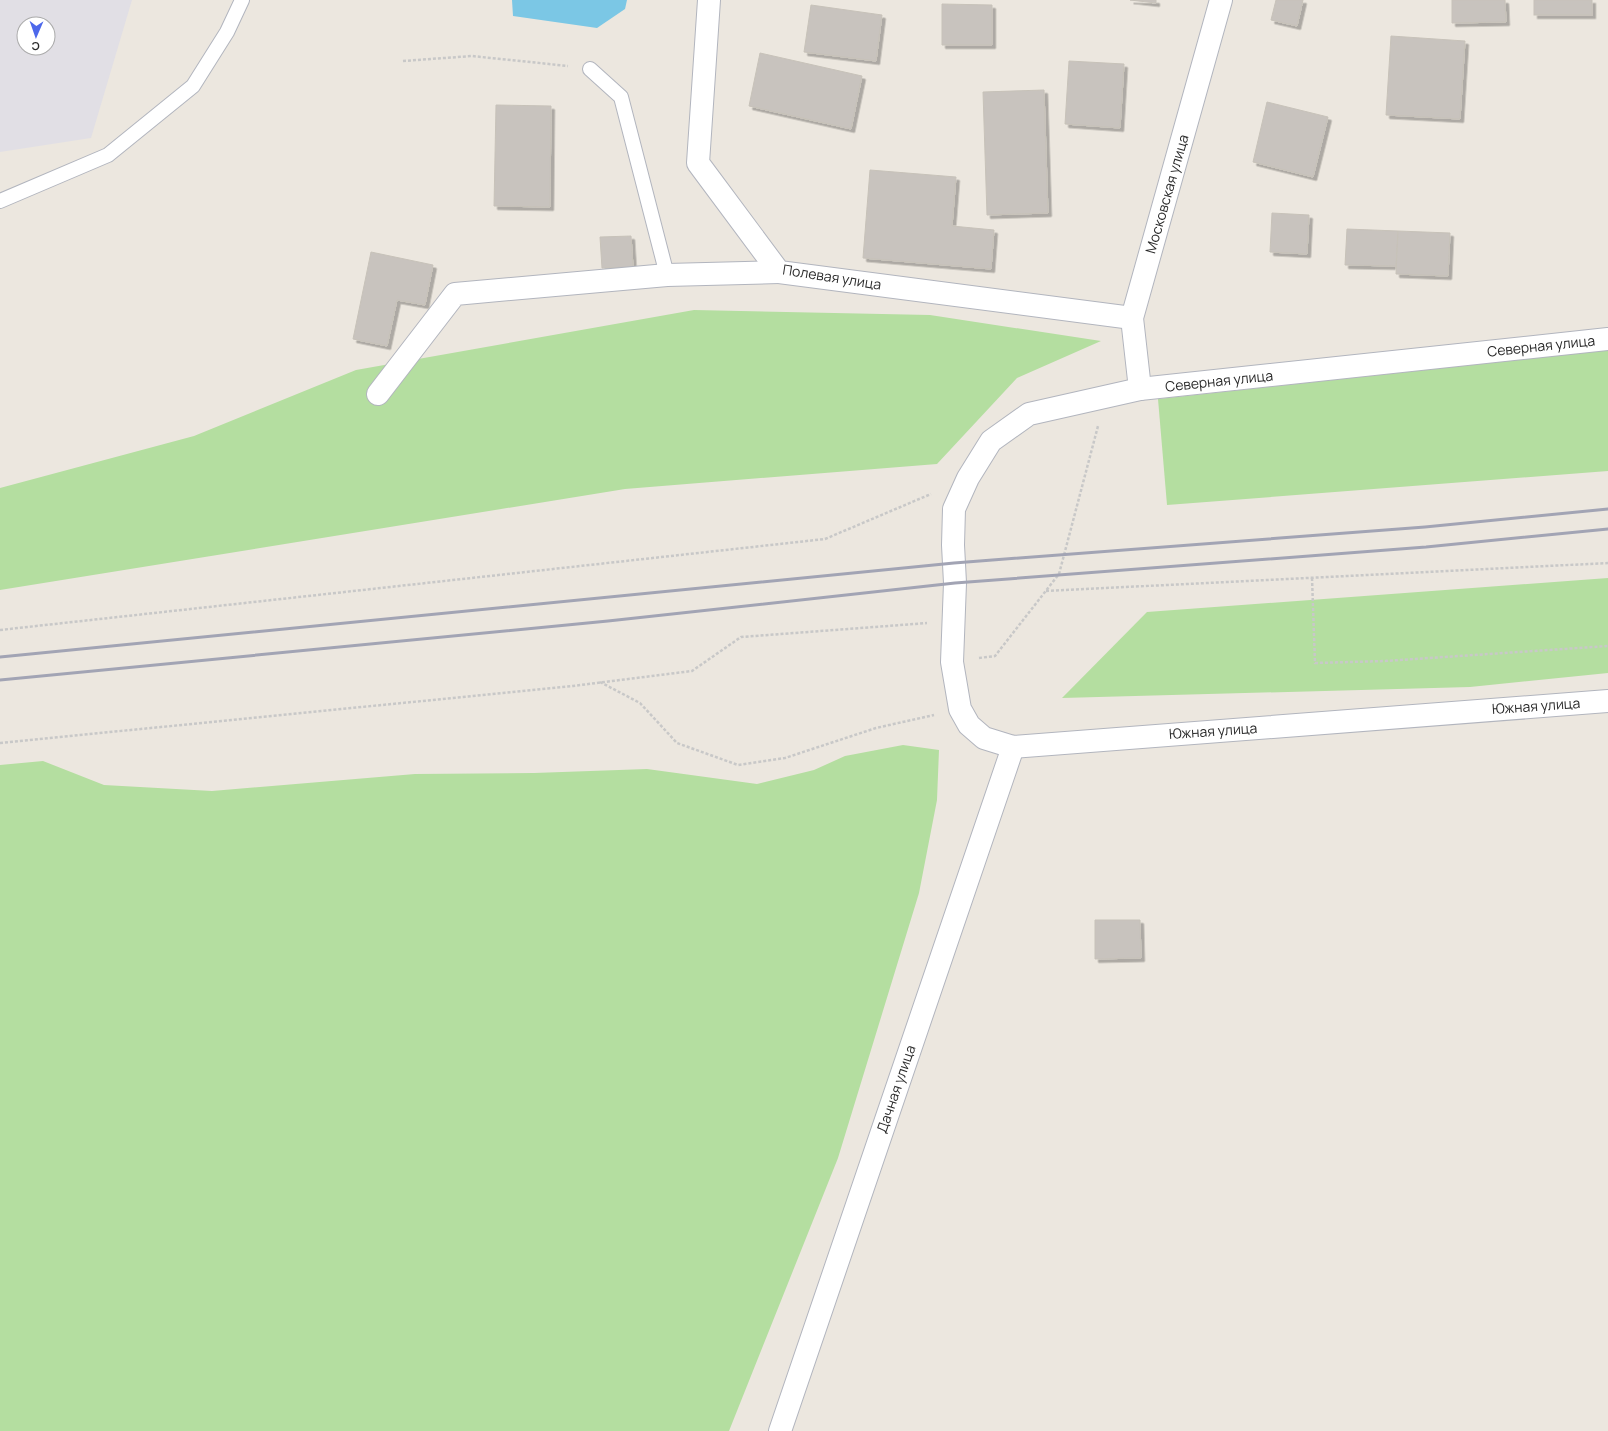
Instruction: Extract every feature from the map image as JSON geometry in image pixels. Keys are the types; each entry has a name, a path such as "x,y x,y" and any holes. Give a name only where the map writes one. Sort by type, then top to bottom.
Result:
{"street":[{"name":"Полевая улица","path":"709,0 698,163 779,272 1132,318"},
{"name":"Московская улица","path":"1140,389 1132,318 1221,0"},
{"path":"378,394 455,294 667,275 779,272"},
{"name":"Северная улица","path":"955,583 953,545 954,509 968,478 990,440 1029,414 1140,389 1608,338"},
{"name":"Южная улица","path":"955,583 952,662 960,709 969,725 984,738 1012,747 1608,701"},
{"name":"Дачная улица","path":"780,1431 1012,747"}],"lane":[{"path":"0,201 108,155 193,86 227,32 242,0"},
{"path":"590,69 621,97 667,275"}],"path":[{"path":"404,61 472,56 590,69"},
{"path":"952,662 995,656 1059,574 1066,555 1105,397"},
{"path":"0,630 825,539 968,478"},
{"path":"1046,591 1608,563"},
{"path":"1312,578 1315,663 1385,661 1608,646"},
{"path":"0,743 573,686 692,671 741,637 954,622"},
{"path":"600,682 640,703 677,743 738,765 785,758 876,728 960,709"}],"shaded area":[{"path":"0,0 132,0 91,138 0,152"}],"green space":[{"path":"694,310 930,315 1101,341 1017,378 937,464 625,489 0,590 0,488 194,436 356,370"},
{"path":"1608,350 1608,471 1167,505 1158,399"},
{"path":"1608,578 1608,673 1470,687 1062,698 1147,612"},
{"path":"903,745 939,750 937,800 919,893 838,1158 729,1431 0,1431 0,765 43,761 104,785 212,791 415,774 534,773 647,769 757,784 814,770 845,756"}],"water":[{"path":"512,0 627,0 625,9 597,28 513,16"}],"building":[{"path":"1130,0 1156,0 1156,3"},
{"path":"1276,0 1303,0 1297,26 1271,20"},
{"path":"1452,0 1505,0 1506,22 1452,23"},
{"path":"1534,0 1592,0 1592,15 1534,15"},
{"path":"942,4 992,5 992,45 942,45"},
{"path":"811,5 882,15 876,61 804,52"},
{"path":"1391,36 1465,41 1460,119 1386,115"},
{"path":"760,53 862,76 851,129 749,106"},
{"path":"1069,61 1124,64 1120,128 1065,124"},
{"path":"1044,90 1048,213 987,215 983,92"},
{"path":"1267,102 1328,117 1313,177 1253,162"},
{"path":"496,105 551,106 550,207 494,206"},
{"path":"870,170 956,177 952,226 994,230 991,269 863,258"},
{"path":"1272,213 1309,215 1307,254 1270,252"},
{"path":"1347,229 1398,231 1396,266 1345,265"},
{"path":"1398,231 1450,233 1448,276 1396,274"},
{"path":"631,236 633,267 602,268 600,237"},
{"path":"371,252 433,265 425,305 397,300 387,346 353,339"},
{"path":"1095,920 1140,920 1141,958 1095,959"}],"railway":[{"path":"0,657 954,563 1425,527 1608,509"},
{"path":"0,680 608,621 955,583 1426,547 1608,529"}]}
